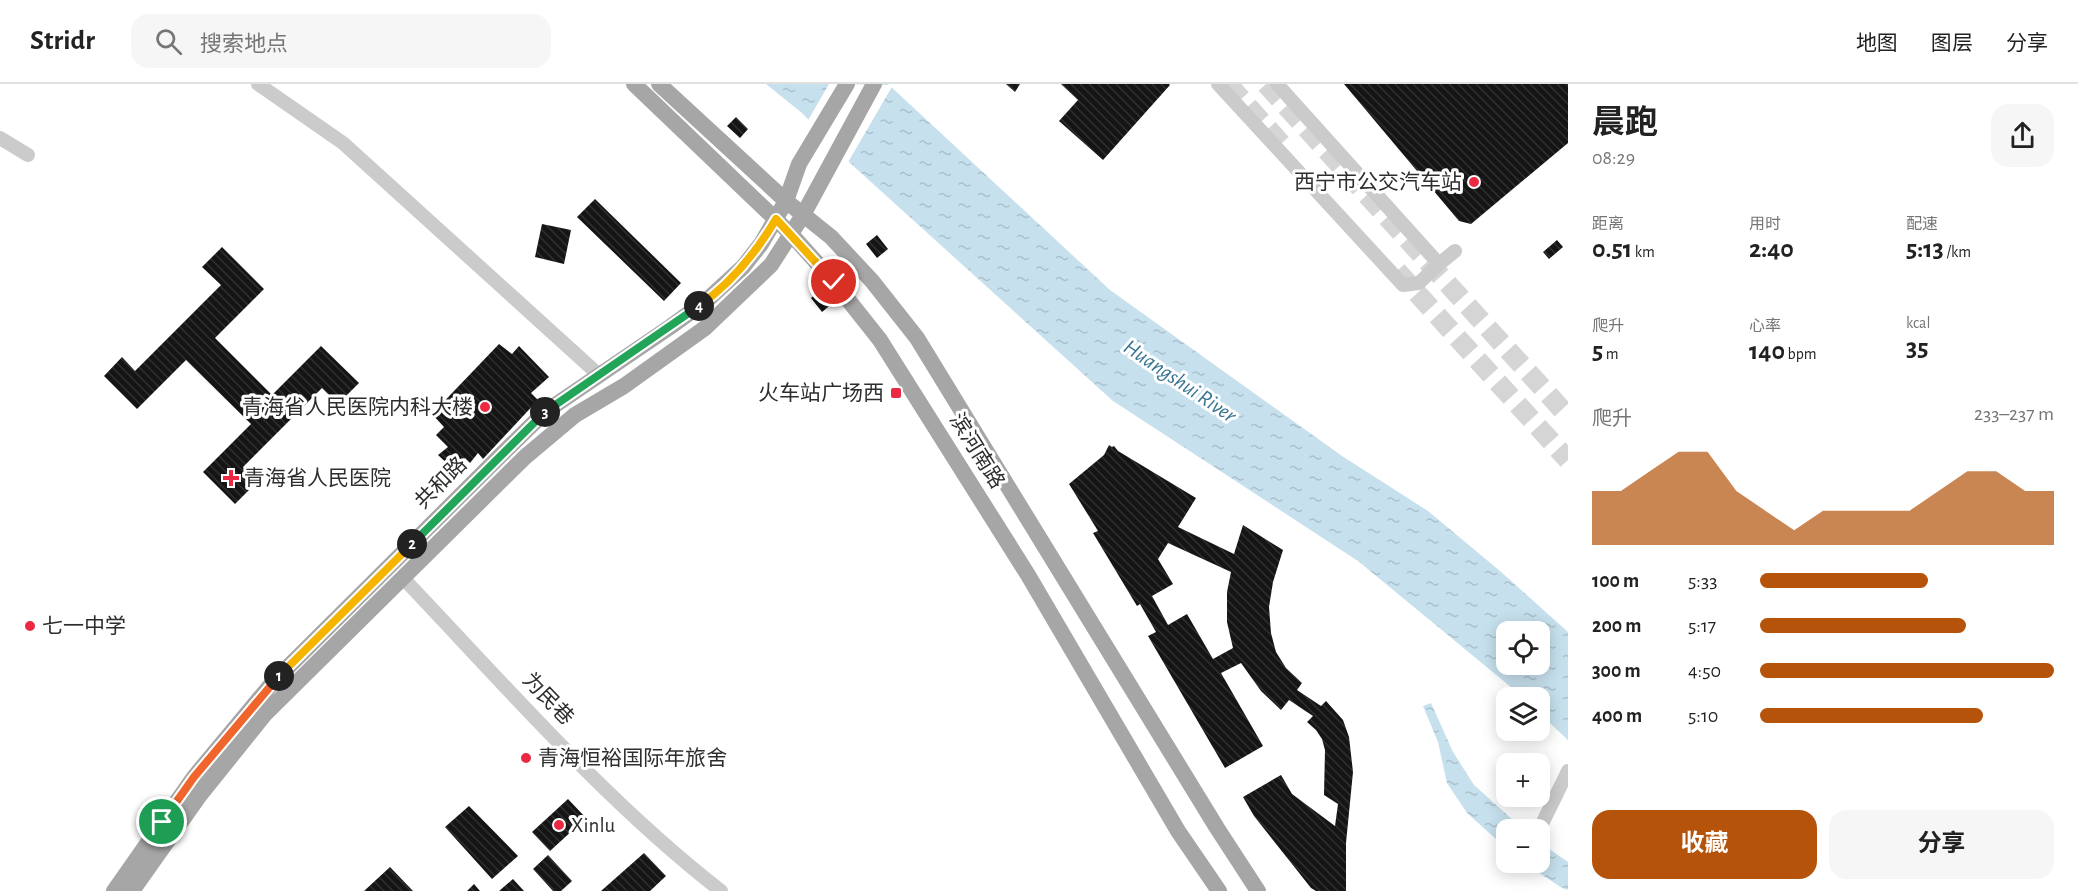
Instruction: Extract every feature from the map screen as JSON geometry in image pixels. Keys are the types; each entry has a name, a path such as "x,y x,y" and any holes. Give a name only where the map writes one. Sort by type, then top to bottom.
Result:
{"main road":[{"name":"滨河南路","path":"634,84 791,234 834,282 880,340 1028,575 1178,831 1219,891"},
{"name":"滨河南路","path":"659,84 786,201 831,237 865,274 917,338 1217,828 1258,891"},
{"name":"共和路","path":"114,891 194,777 274,681 545,412 706,301 743,267 761,244 776,219 786,201 799,164 847,84"},
{"name":"共和路","path":"132,891 200,795 265,714 525,458 575,415 624,386 705,328 771,265 803,215 874,84"}],"street":[{"path":"258,84 344,143 599,375"},
{"path":"1218,84 1403,285 1419,283 1455,251"},
{"path":"1277,84 1439,264"},
{"path":"0,138 28,155"},
{"name":"为民巷","path":"403,578 600,785 694,870 721,891"},
{"path":"1544,819 1568,771"}],"water":[{"name":"Huangshui River","path":"766,84 888,84 1110,290 1342,456 1428,511 1568,632 1568,740 1550,723 1550,687 1511,687 1496,675 1550,675 1550,621 1496,621 1496,675 1358,561 1113,401 850,163 802,113"},
{"path":"1431,703 1453,752 1474,785 1512,819 1496,819 1496,839 1467,813 1447,783 1438,742 1423,706"},
{"path":"1550,850 1568,862 1568,890 1539,873 1550,873"}],"pier":[{"path":"829,84 893,85 847,164 807,122"}],"building":[{"path":"1006,84 1020,84 1015,92"},
{"path":"1061,84 1170,85 1103,160 1059,121 1078,100"},
{"name":"西宁市公交汽车站","path":"1344,84 1568,84 1568,143 1471,224 1459,221"},
{"path":"736,117 748,129 740,138 727,126"},
{"path":"595,199 681,283 664,301 577,217"},
{"path":"542,224 571,230 564,264 535,257"},
{"path":"877,235 888,249 877,258 866,244"},
{"path":"1557,240 1563,247 1549,259 1543,252"},
{"path":"222,247 264,289 215,338 272,395 321,346 359,383 338,404 322,388 243,467 257,482 235,504 203,472 251,424 186,360 137,409 104,376 122,357 135,371 221,285 202,267"},
{"path":"821,289 833,303 822,312 811,298"},
{"name":"青海省人民医院内科大楼","path":"499,344 512,354 519,346 549,377 531,393 538,400 483,459 478,453 470,463 465,458 454,470 438,455 448,447 436,435 444,427 432,414"},
{"path":"1109,445 1114,446 1118,451 1196,498 1178,527 1234,554 1243,525 1283,550 1273,582 1269,607 1271,633 1276,652 1286,668 1302,683 1297,690 1321,706 1326,701 1343,720 1349,737 1353,772 1346,843 1346,891 1316,891 1311,888 1254,816 1243,797 1281,775 1292,794 1335,826 1338,804 1324,795 1325,750 1322,739 1307,722 1313,716 1289,700 1281,710 1261,691 1241,663 1221,673 1263,746 1225,768 1148,636 1156,632 1140,604 1137,606 1093,533 1098,531 1069,484 1104,455","holes":["1168,543 1231,572 1227,592 1227,622 1233,648 1213,659 1187,614 1168,625 1152,596 1173,584 1158,559"]},
{"name":"Xinlu","path":"568,799 586,818 550,851 532,832"},
{"path":"469,806 518,856 492,879 445,827"},
{"path":"644,853 666,876 650,891 601,891"},
{"path":"548,855 572,881 561,891 553,891 533,869"},
{"path":"390,867 413,891 364,891"},
{"path":"513,879 524,891 499,891"},
{"path":"474,884 480,891 467,891"}],"tunnel":[{"path":"1228,84 1286,149"},
{"path":"1266,84 1568,416"},
{"path":"1397,271 1568,460"}],"place":[{"name":"西宁市公交汽车站","path":"1474,182"},
{"name":"火车站广场西","path":"896,393"},
{"name":"青海省人民医院内科大楼","path":"485,407"},
{"name":"青海省人民医院","path":"231,478"},
{"name":"七一中学","path":"30,626"},
{"name":"青海恒裕国际年旅舍","path":"526,758"},
{"name":"Xinlu","path":"559,825"}],"route":[{"path":"162,822 194,777 274,681 503,453 545,412 706,301 743,267 761,244 776,219 834,282"}]}
